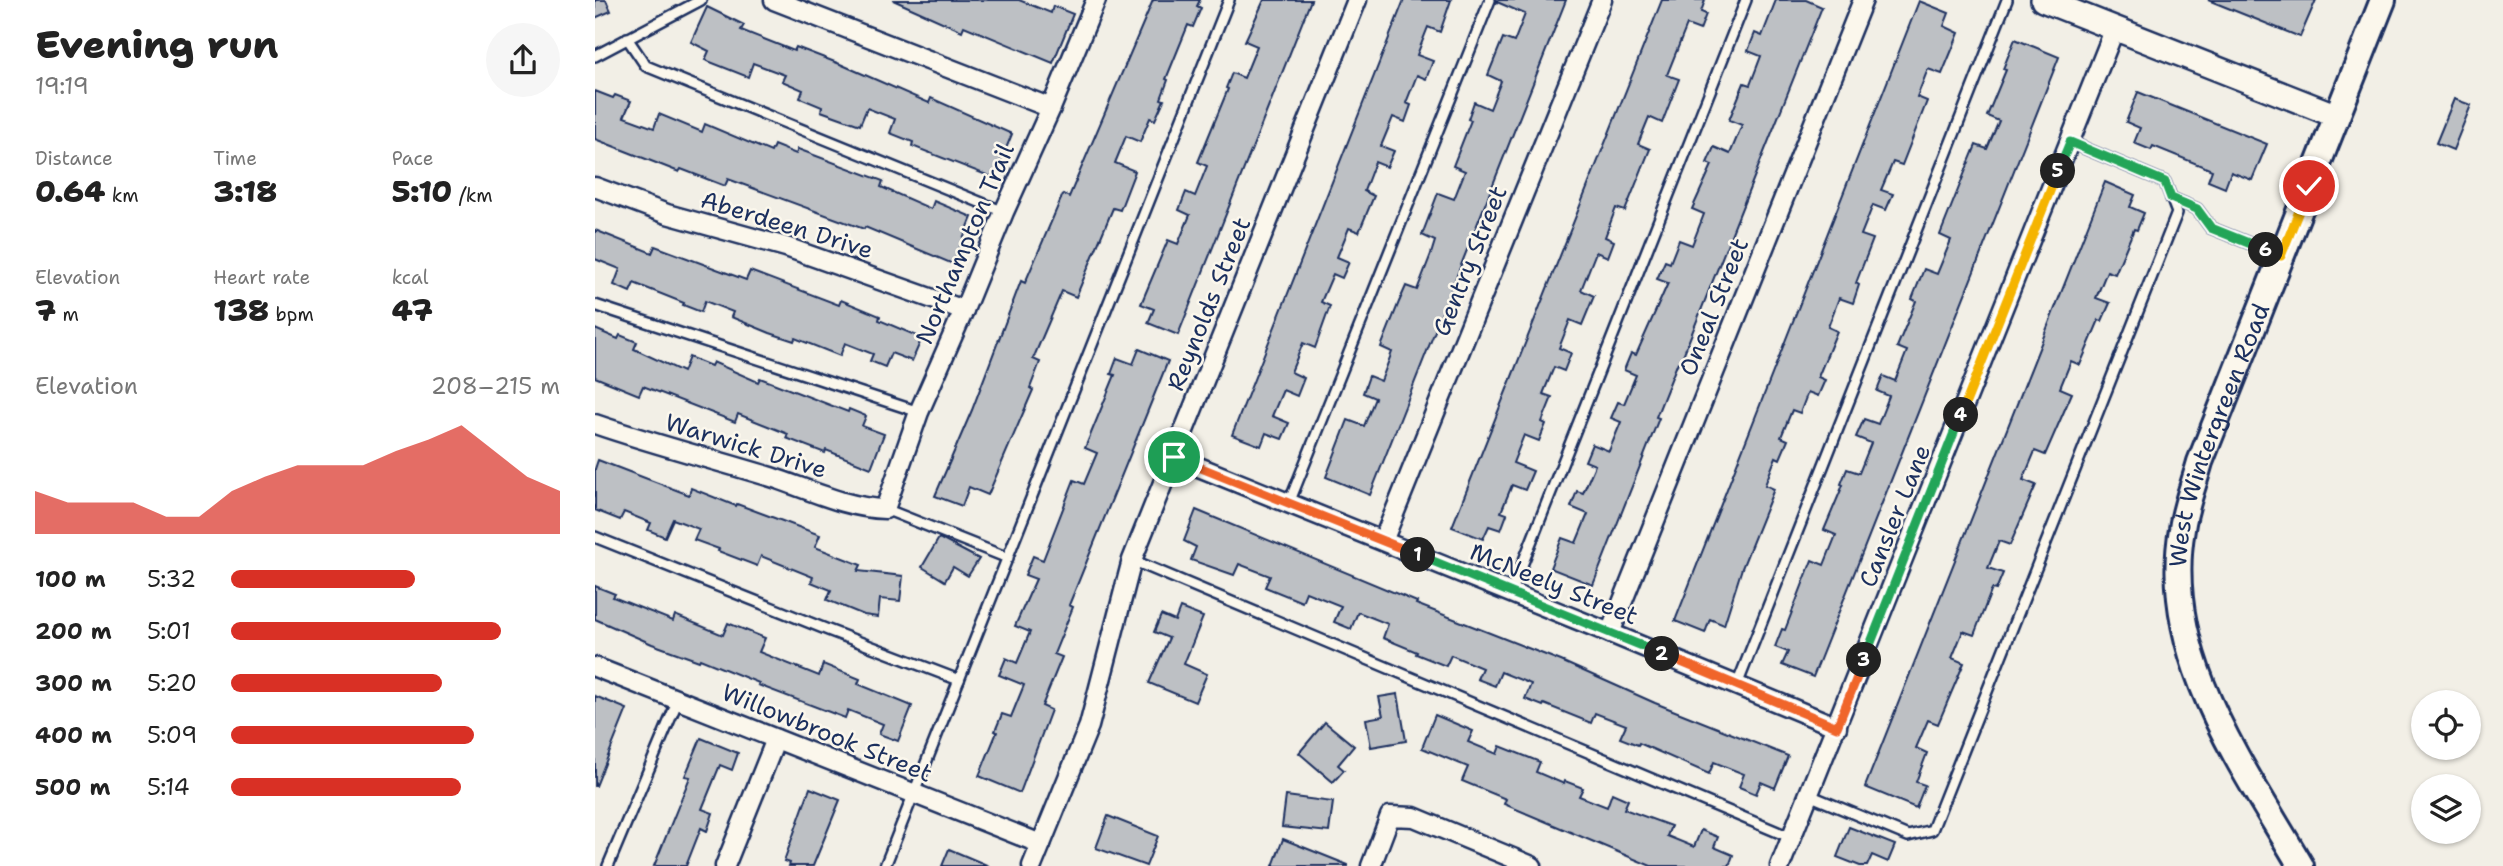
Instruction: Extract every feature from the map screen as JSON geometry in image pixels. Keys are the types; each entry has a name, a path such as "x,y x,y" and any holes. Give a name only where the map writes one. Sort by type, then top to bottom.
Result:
{"main road":[{"name":"West Wintergreen Road","path":"2301,866 2240,763 2199,679 2183,620 2179,589 2182,528 2200,462 2383,0"}],"street":[{"path":"774,0 1051,108"},
{"name":"Northampton Trail","path":"885,509 919,412 1095,0"},
{"name":"Reynolds Street","path":"1032,866 1089,726 1132,560 1357,0"},
{"name":"Gentry Street","path":"1383,541 1602,0"},
{"name":"Oneal Street","path":"1610,633 1863,0"},
{"path":"2043,0 2337,116"},
{"name":"Cansler Lane","path":"1780,866 2115,28"},
{"name":"Aberdeen Drive","path":"595,187 667,214 786,247 964,310"},
{"name":"Warwick Drive","path":"595,424 864,508 885,509"},
{"name":"McNeely Street","path":"1174,457 1837,727"},
{"name":"Willowbrook Street","path":"595,667 1041,844"},
{"path":"725,866 776,739"},
{"path":"1371,866 1391,816 1413,817 1519,864"}],"lane":[{"path":"595,56 701,0"},
{"path":"885,866 1229,0"},
{"path":"1289,503 1490,0"},
{"path":"1511,593 1746,0"},
{"path":"1737,685 2007,0"},
{"path":"627,38 646,66 1004,212"},
{"path":"1809,795 1909,836 1932,830 2176,213 2165,182 2070,142"},
{"path":"2171,198 2197,209 2211,228 2281,256"},
{"path":"595,305 919,412"},
{"path":"885,509 1008,558"},
{"path":"595,537 959,680"},
{"path":"1132,560 1792,838"},
{"path":"608,866 678,700"}],"building":[{"path":"595,0 606,0 611,11 595,18"},
{"path":"893,0 1019,0 1051,13 1053,6 1073,14 1053,63 964,26 962,31"},
{"path":"1153,0 1200,0 1197,6 1201,8 1193,27 1188,25 1166,79 1168,80 1161,99 1164,100 1155,120 1150,118 1140,142 1126,136 1115,163 1135,171 1120,210 1113,208 1076,297 1062,291 1033,359 1040,362 1030,388 1033,390 988,495 969,487 962,506 935,496 972,410 1021,281 1025,283 1063,194 1069,197"},
{"path":"1264,0 1311,0 1178,335 1148,323 1154,309 1141,304 1168,240 1178,244 1190,215 1179,210 1186,192 1195,196 1207,166 1198,162 1232,73 1244,78 1257,46 1245,41"},
{"path":"1404,0 1451,0 1440,32 1428,27 1417,55 1433,61 1426,79 1417,75 1406,103 1411,105 1405,122 1393,117 1381,146 1394,151 1387,167 1375,162 1364,191 1374,196 1359,232 1349,228 1337,257 1349,262 1342,278 1333,274 1321,302 1330,306 1315,348 1303,343 1291,372 1304,378 1297,396 1283,390 1272,416 1289,423 1282,439 1266,433 1261,446 1232,435"},
{"path":"1497,0 1566,0 1370,495 1326,477 1348,420 1364,426 1375,398 1363,393 1369,376 1381,381 1392,352 1381,347 1406,286 1417,290 1431,254 1435,241 1422,235 1438,193 1454,199 1465,171 1453,166 1471,120 1468,119 1474,102 1490,109 1501,81 1488,75 1503,38 1514,42 1525,14"},
{"path":"1662,0 1705,0 1701,12 1706,14 1700,30 1687,25 1667,75 1679,79 1662,123 1649,117 1638,144 1650,149 1625,211 1616,208 1605,237 1614,241 1608,257 1596,252 1581,290 1594,296 1582,325 1570,320 1559,348 1571,353 1564,371 1554,367 1543,394 1552,397 1542,422 1546,424 1539,441 1524,435 1513,463 1533,471 1525,490 1512,485 1501,512 1507,514 1501,530 1489,526 1483,539 1452,527"},
{"path":"1776,0 1806,0 1822,7 1656,417 1659,418 1593,585 1550,568 1562,538 1576,543 1588,514 1571,507 1577,491 1583,493 1595,465 1585,461 1592,444 1609,451 1621,422 1611,418 1618,402 1624,404 1636,375 1624,370 1631,353 1636,355 1668,283 1657,279 1665,261 1670,263 1679,240 1692,245 1704,214 1692,209 1712,165 1707,163 1714,147 1730,154 1742,125 1729,120 1744,83 1750,85 1761,56 1748,51 1755,33 1762,36"},
{"path":"2208,0 2316,0 2300,37"},
{"path":"1919,1 1949,13 1944,26 1959,33 1942,74 1928,69 1917,97 1927,101 1902,165 1893,162 1881,190 1893,194 1886,210 1873,205 1861,235 1873,239 1856,283 1859,285 1853,303 1839,298 1828,327 1837,331 1818,377 1825,380 1818,396 1808,392 1800,413 1792,410 1781,437 1788,440 1780,459 1776,457 1765,485 1774,489 1742,568 1724,625 1710,619 1705,633 1675,621"},
{"path":"707,7 744,25 741,30 794,51 796,47 840,64 929,103 931,98 1012,134 994,178 912,146 913,142 890,133 895,119 867,108 860,125 821,111 822,107 800,98 803,90 782,81 785,75 753,63 748,77 705,60 709,51 691,42"},
{"path":"2015,39 2059,57 1813,677 1782,665 1788,652 1775,647 1782,629 1785,630 1812,560 1824,565 1836,535 1824,530 1843,485 1841,484 1847,469 1859,473 1871,443 1856,437 1864,419 1878,424 1889,396 1877,391 1883,376 1895,381 1907,351 1897,347 1916,301 1912,299 1924,269 1937,274 1951,240 1940,235 1969,162 1976,145 1987,149 1999,121 1987,116 2006,70 2003,69"},
{"path":"595,91 631,101 624,117 654,128 659,114 702,132 705,124 771,152 774,145 796,154 798,149 883,181 881,187 931,209 934,201 972,217 953,264 865,227 864,229 728,179 725,186 681,169 679,172 595,139"},
{"path":"2138,92 2267,144 2252,180 2231,172 2225,188 2208,181 2212,170 2153,146 2151,150 2134,143 2140,128 2126,122"},
{"path":"2454,99 2471,105 2453,150 2436,143"},
{"path":"2105,182 2135,195 2130,207 2144,213 2137,230 2134,229 2115,274 2107,271 2096,298 2110,303 2102,321 2099,320 2080,365 2071,361 2060,388 2072,393 2045,455 2035,451 2023,480 2036,485 2010,545 1999,541 1988,568 2003,573 1996,590 1992,589 1974,635 1963,631 1952,658 1964,663 1938,724 1928,720 1916,748 1927,753 1916,782 1925,785 1916,808 1865,787"},
{"path":"595,230 652,253 655,246 746,280 750,271 839,305 841,300 922,338 912,361 891,353 885,367 870,361 873,354 845,343 840,356 795,338 794,341 770,333 731,317 733,312 705,301 701,312 634,283 630,292 614,285 620,269 595,259"},
{"path":"595,329 618,339 620,335 637,342 634,349 683,372 689,357 711,366 713,362 758,382 760,378 848,412 849,409 866,416 862,426 884,434 871,468 786,438 788,434 738,414 735,422 643,386 639,395 595,377"},
{"path":"1139,349 1168,361 1069,605 1073,607 1054,654 1062,657 1042,706 1051,710 1020,793 979,776 1002,714 1011,717 1024,685 999,675 1006,658 1017,663 1030,632 1015,626 1036,579 1025,575 1033,556 1043,560 1074,480 1084,484 1097,453 1085,448 1115,375 1111,374 1117,358 1133,364"},
{"path":"598,460 689,495 691,488 820,535 815,547 861,565 858,571 903,576 900,601 880,599 878,617 864,615 827,600 831,590 811,582 813,577 761,556 757,566 694,540 699,529 673,519 665,537 648,530 651,523 624,512 620,520 595,510 595,469"},
{"path":"1196,510 1417,602 1416,604 1788,756 1775,788 1761,782 1756,794 1739,787 1744,774 1714,762 1709,774 1639,743 1638,745 1620,738 1626,725 1595,713 1591,723 1525,699 1531,684 1501,672 1495,686 1477,679 1482,668 1451,655 1446,666 1416,654 1417,652 1383,638 1388,624 1358,612 1351,629 1334,622 1341,606 1306,592 1302,602 1265,587 1270,576 1239,564 1234,575 1191,560 1196,547 1184,541"},
{"path":"939,538 979,559 968,576 953,567 945,581 922,567"},
{"path":"595,586 615,594 613,597 673,621 675,615 723,635 728,623 765,638 759,652 819,676 823,664 860,679 858,684 912,706 898,741 879,734 883,724 848,710 845,718 758,685 759,683 700,659 699,661 652,644 595,619"},
{"path":"1180,608 1203,617 1184,664 1207,674 1195,702 1149,683 1169,638 1154,632 1161,615 1175,621"},
{"path":"1398,694 1406,741 1371,747 1366,719 1383,716 1379,697"},
{"path":"595,696 627,709 596,786 595,786"},
{"path":"1435,715 1473,731 1468,742 1497,754 1500,746 1540,762 1536,772 1564,784 1565,781 1583,788 1579,796 1607,807 1612,793 1628,800 1624,809 1671,826 1667,836 1694,847 1701,830 1718,837 1714,847 1733,855 1729,866 1651,866 1504,804 1506,799 1462,781 1468,767 1422,748"},
{"path":"1325,722 1354,746 1338,765 1344,770 1333,782 1299,753"},
{"path":"701,738 738,753 732,770 720,765 702,809 713,813 707,831 701,828 686,866 654,866 690,777 685,776"},
{"path":"810,788 840,800 813,866 789,866 790,863 784,861"},
{"path":"1286,796 1333,802 1329,832 1282,827"},
{"path":"1108,816 1158,836 1146,866 1096,848"},
{"path":"1849,827 1895,845 1888,862 1872,855 1867,866 1860,866 1837,857"},
{"path":"1283,839 1348,865 1348,866 1273,866"},
{"path":"949,849 989,866 942,866"}],"route":[{"path":"1174,457 1837,727 2070,142 2165,182 2171,198 2197,209 2211,228 2281,256 2309,186"}]}
